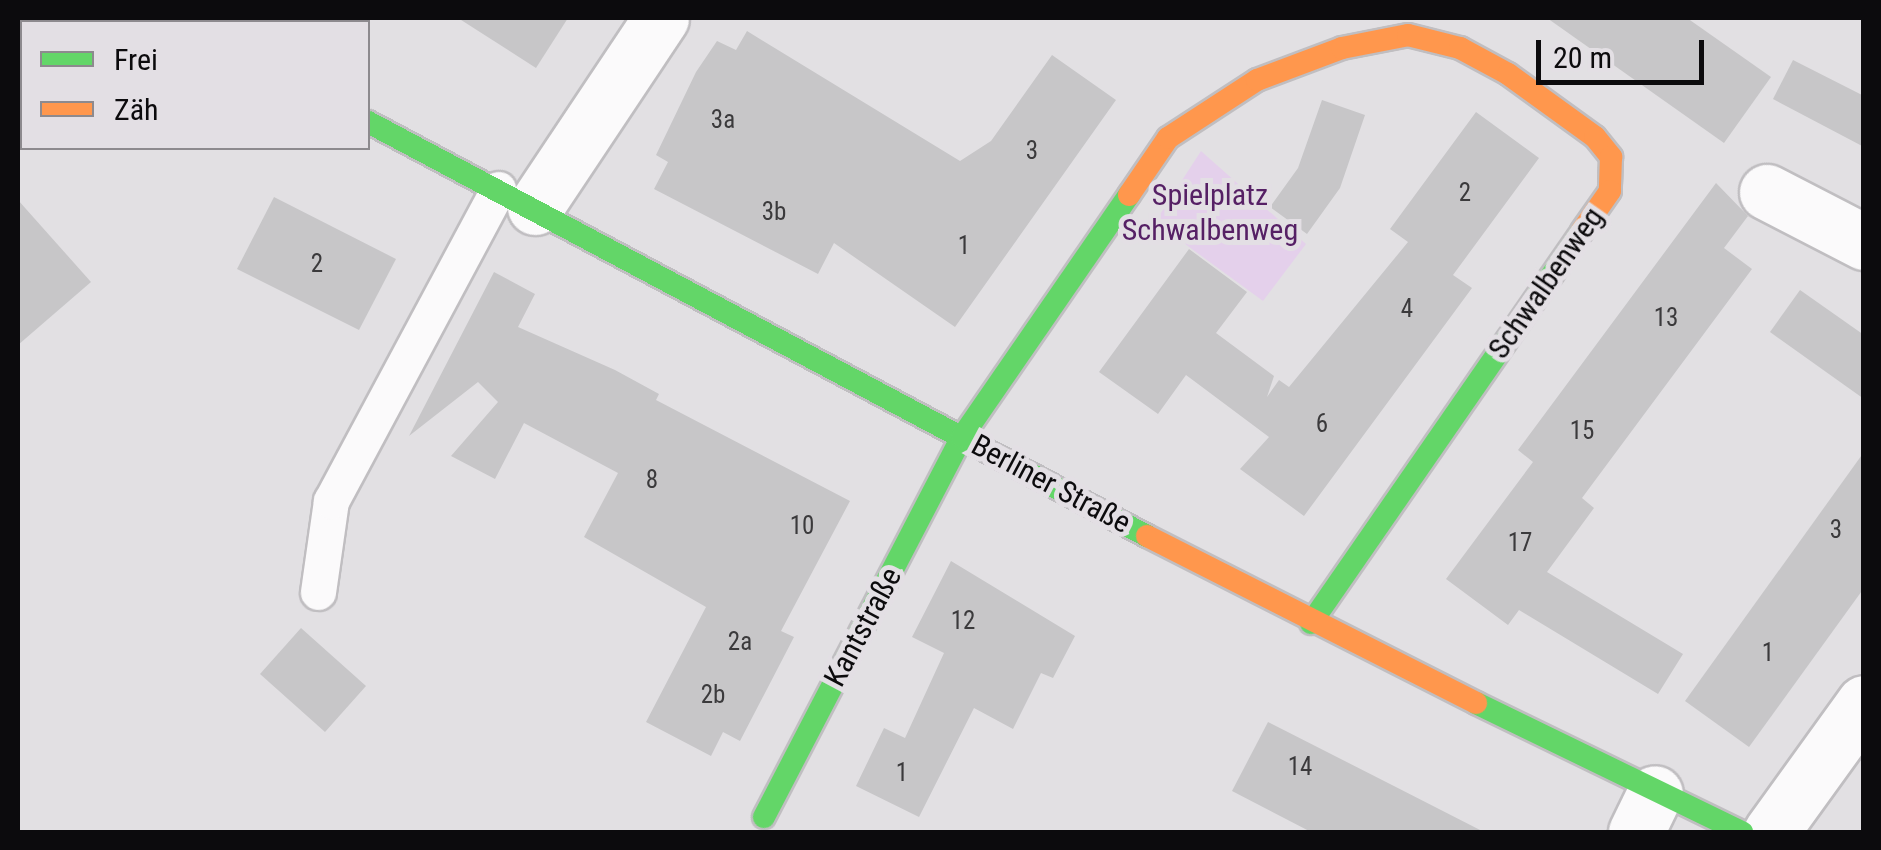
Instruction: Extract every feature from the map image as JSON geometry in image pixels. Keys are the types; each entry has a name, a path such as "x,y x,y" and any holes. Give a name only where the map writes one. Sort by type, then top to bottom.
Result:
{"street":[{"path":"516,198 661,18"},
{"name":"Schwalbenweg","path":"962,436 1168,138 1210,105 1342,48 1408,35 1460,48 1595,137 1610,157 1610,191 1310,623"},
{"name":"Berliner Straße","path":"370,123 1310,623 1645,812 1742,832"},
{"path":"1767,192 1864,242"},
{"name":"Kantstraße","path":"764,818 962,436"},
{"path":"1770,832 1864,703"}],"lane":[{"path":"318,592 331,501 516,198"}],"green space":[{"name":"Spielplatz Schwalbenweg","path":"1201,151 1306,244 1263,301 1155,222"}],"building":[{"path":"458,18 568,18 536,68"},
{"path":"1547,18 1687,18 1771,77 1724,143"},
{"path":"747,31 960,161 991,141 1052,55 1116,100 955,327 834,243 818,274 654,189 668,162 656,155 696,72 717,41 736,50"},
{"path":"1793,60 1864,96 1864,147 1773,99"},
{"path":"1322,100 1365,115 1340,188 1307,234 1270,207 1298,168"},
{"path":"1476,112 1539,158 1453,275 1472,288 1304,516 1240,469 1269,437 1186,375 1158,414 1099,372 1189,249 1247,292 1216,333 1274,376 1267,397 1279,380 1289,387 1408,242 1390,229"},
{"path":"1716,183 1748,216 1724,248 1752,269 1582,498 1594,508 1547,572 1683,654 1658,694 1519,610 1508,625 1446,579 1533,462 1518,450"},
{"path":"274,197 396,259 359,330 237,269"},
{"path":"18,200 91,282 18,345"},
{"path":"494,272 535,294 518,327 615,370 659,394 656,400 850,501 781,631 794,637 740,741 723,732 711,756 646,722 706,607 584,537 618,473 524,423 495,479 451,456 498,402 478,382 409,436"},
{"path":"1800,290 1864,335 1864,399 1770,332"},
{"path":"1864,452 1864,588 1749,747 1685,701"},
{"path":"951,561 1075,636 1053,678 1041,673 1013,729 974,708 919,817 856,786 884,728 905,738 944,653 912,637"},
{"path":"301,628 366,686 325,732 260,674"},
{"path":"1268,722 1484,832 1311,832 1232,791"}],"traffic: fast":[{"path":"151,18 156,20"},
{"path":"370,123 1147,536"},
{"path":"764,817 962,437 1129,195"},
{"path":"1311,623 1582,231"},
{"path":"1476,703 1742,832"}],"traffic: slow":[{"path":"1129,195 1168,138 1257,80 1342,48 1408,35 1460,48 1508,74 1595,137 1611,157 1610,191 1582,231"},
{"path":"1147,536 1476,703"}]}
